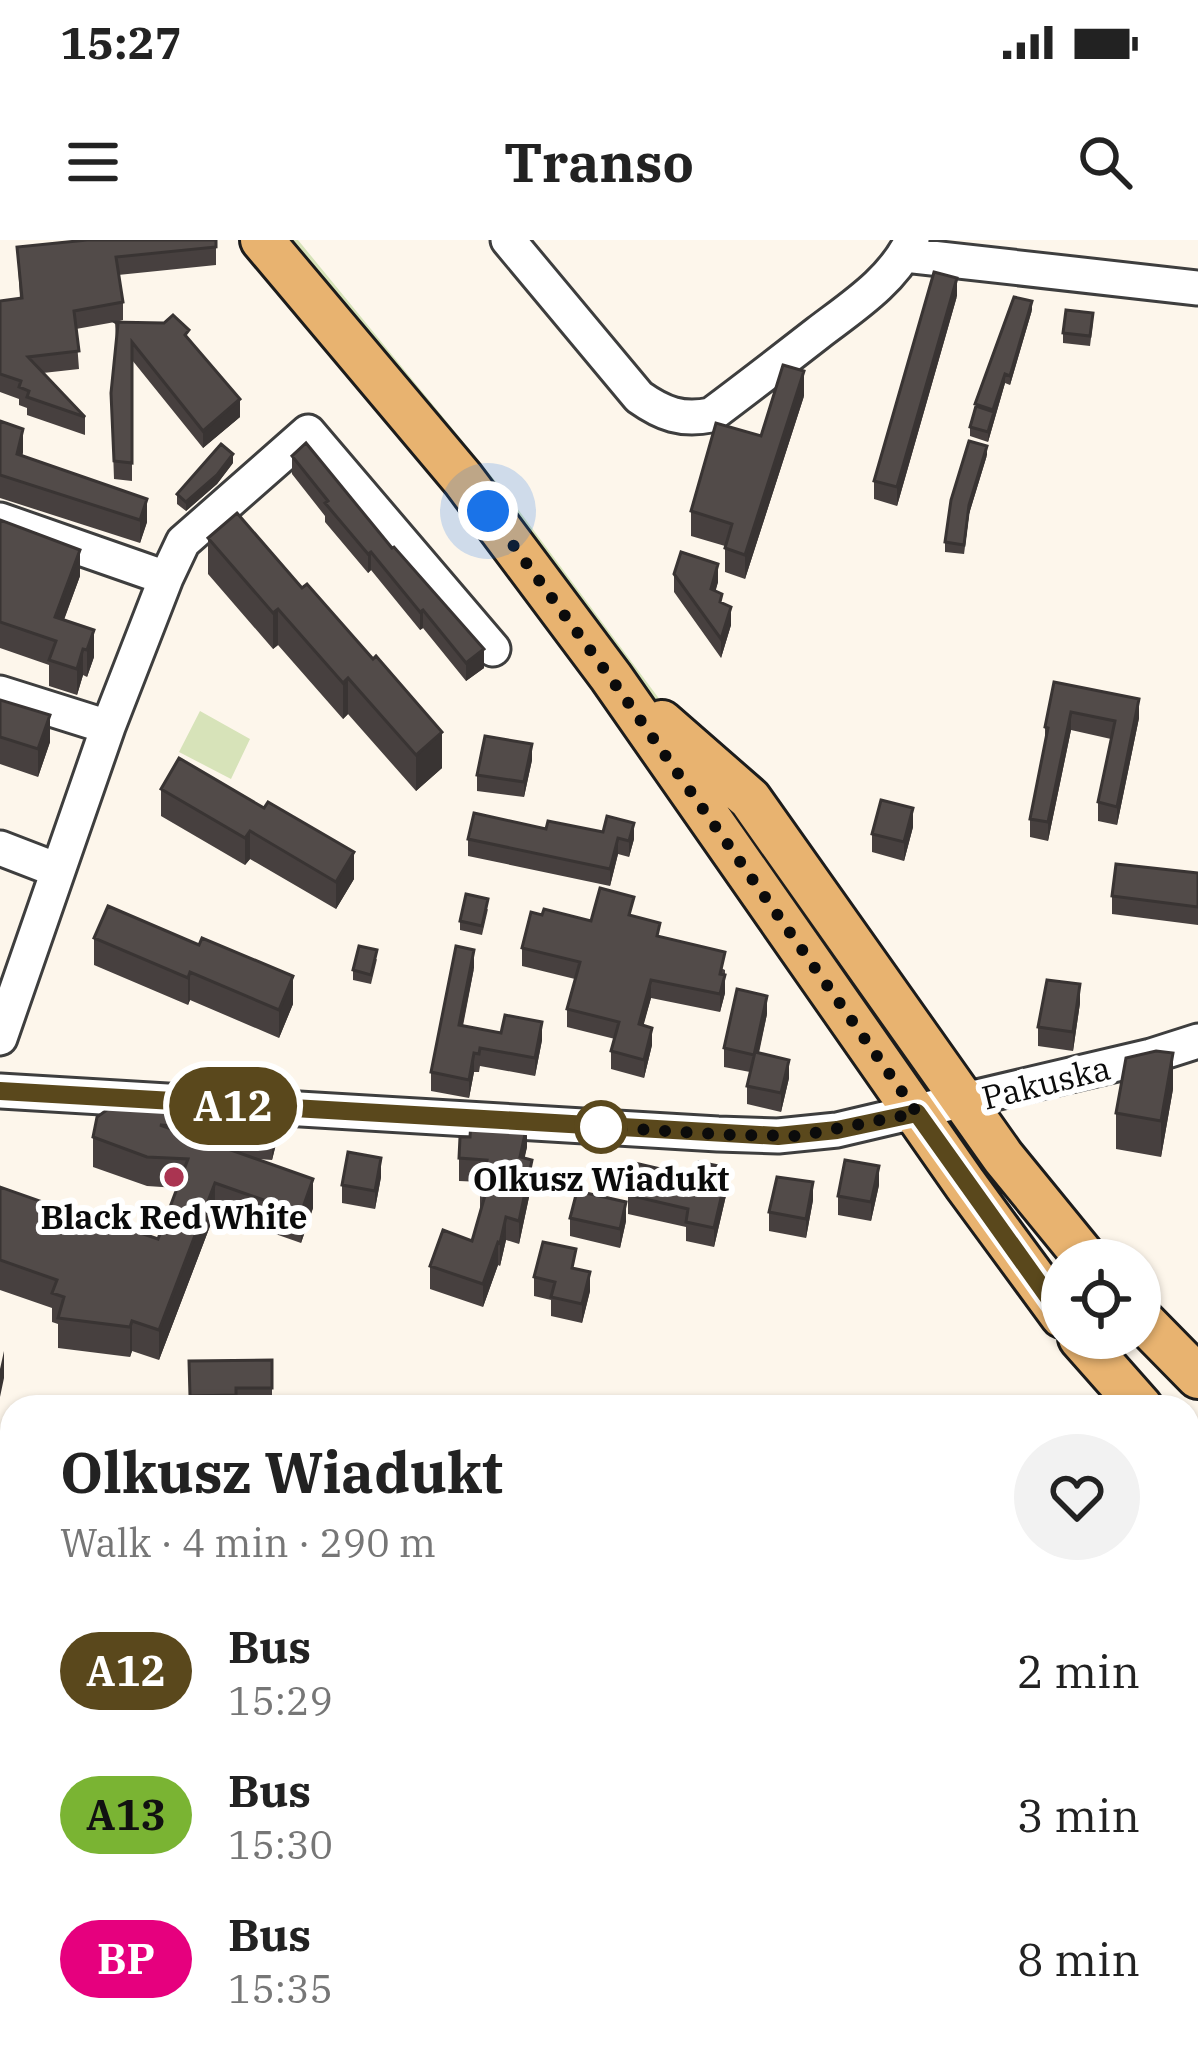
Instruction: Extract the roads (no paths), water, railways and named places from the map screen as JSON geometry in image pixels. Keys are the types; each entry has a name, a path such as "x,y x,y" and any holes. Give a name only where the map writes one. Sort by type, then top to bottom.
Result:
{"main road":[{"path":"262,240 463,478 610,677 1041,1287"},
{"path":"610,677 751,800 1003,1157 1070,1239"},
{"path":"1161,1339 1189,1368"},
{"path":"1098,1359 1128,1393"}],"street":[{"path":"508,240 639,397 675,417 711,416 882,282 908,248 1198,289"},
{"path":"0,1038 108,727 183,542 308,433 493,649"},
{"path":"0,520 166,578"},
{"path":"0,693 108,727"},
{"path":"0,848 57,870"},
{"name":"Pakuska","path":"0,1091 778,1136 837,1130 917,1113 1151,1057 1198,1041"}],"place":[{"name":"Olkusz Wiadukt","path":"601,1127"},
{"name":"Black Red White","path":"174,1177"}]}
